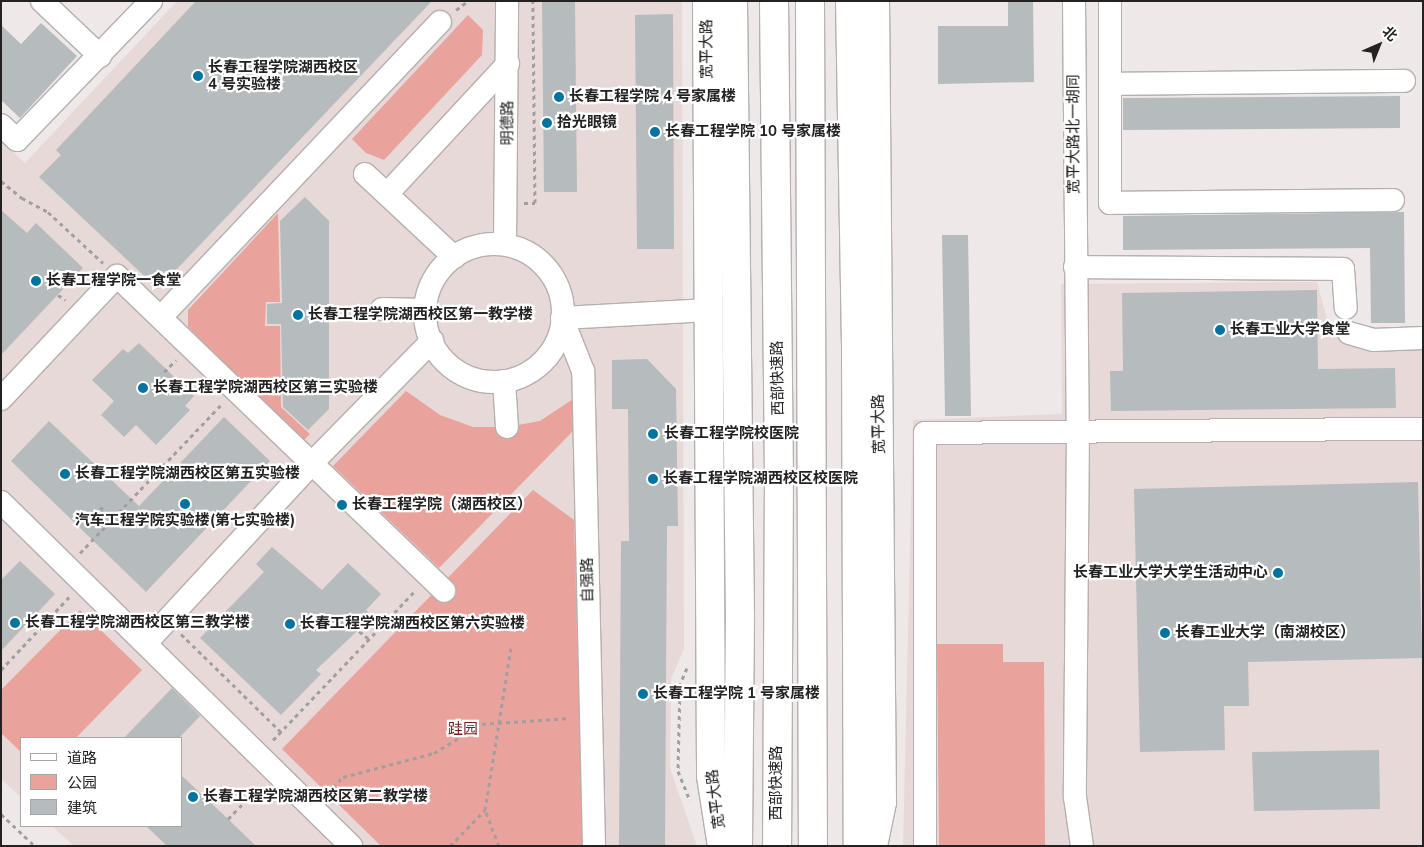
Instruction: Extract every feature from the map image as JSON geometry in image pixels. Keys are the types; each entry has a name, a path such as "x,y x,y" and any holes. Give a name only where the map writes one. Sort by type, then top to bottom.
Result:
{"main road":[{"name":"宽平大路","path":"707,1 712,776 722,846"},
{"path":"732,1 740,616 738,846"},
{"name":"西部快速路","path":"774,1 779,476 777,846"},
{"path":"810,1 812,846"},
{"path":"850,1 856,350 858,846"},
{"name":"宽平大路","path":"873,846 882,802 875,1"}],"street":[{"path":"42,1 100,56"},
{"path":"9,133 100,56 150,1"},
{"name":"明德路","path":"505,244 508,64 506,1"},
{"name":"宽平大路北一胡同","path":"1074,1 1078,430 1075,788 1082,846"},
{"path":"1110,1 1110,203 1393,200"},
{"path":"161,318 440,22"},
{"path":"1074,41 1110,40"},
{"path":"387,194 508,64"},
{"path":"1110,84 1404,81"},
{"path":"365,174 454,256"},
{"path":"505,244 539,260 554,279 562,301 562,318 554,348 539,366 518,378 504,381 471,379 458,372 437,353 432,341 425,310 429,290 439,270 454,256 475,246 505,244"},
{"path":"1075,268 1343,269 1346,308"},
{"path":"1,399 117,276 436,584"},
{"path":"382,309 425,310"},
{"path":"562,318 709,310"},
{"name":"自强路","path":"562,318 583,371 594,846"},
{"path":"1349,333 1373,340 1423,338"},
{"path":"146,643 311,464 432,341"},
{"path":"504,381 507,427"},
{"path":"925,846 925,433 1423,428"},
{"path":"1,502 350,846"}],"path":[{"path":"507,204 535,203 534,1"},
{"path":"1,180 22,198 48,212 117,276"},
{"path":"329,307 382,309"},
{"path":"67,566 235,391"},
{"path":"100,507 115,516"},
{"path":"1,670 84,582"},
{"path":"167,620 281,732 369,639 436,584"},
{"path":"359,631 369,639"},
{"path":"500,846 486,810 512,648"},
{"path":"313,808 343,777 434,753 482,724 574,718"},
{"path":"228,819 264,782"},
{"path":"450,846 486,810"},
{"path":"1,814 35,846"}],"shaded area":[{"name":"长春工程学院（湖西校区）","path":"177,1 682,1 684,649 671,679 670,768 697,846 74,846 53,827 182,827 182,737 20,737 20,796 1,779 1,141 25,163"},
{"name":"长春工业大学（南湖校区）","path":"1317,282 1327,319 1362,330 1423,328 1423,846 903,846 913,420 1062,414 1061,284"}],"green space":[{"path":"468,15 483,30 482,55 384,160 366,153 352,139"},
{"path":"278,213 280,302 266,302 265,326 280,326 281,407 310,434 303,441 188,327 188,310"},
{"path":"406,391 440,415 473,427 507,427 540,421 573,399 573,431 439,568 333,466"},
{"name":"跬园","path":"533,490 574,520 583,846 381,846 282,749"},
{"path":"80,610 142,670 77,737 20,737 20,751 1,733 1,690"},
{"path":"937,644 1003,644 1003,662 1044,662 1045,846 939,846"}],"building":[{"path":"196,1 432,1 158,289 39,177 61,155 56,150"},
{"name":"长春工程学院 4 号家属楼","path":"542,1 575,1 577,192 544,192"},
{"path":"1008,1 1033,1 1034,82 938,84 938,26 1008,26"},
{"name":"长春工程学院 10 号家属楼","path":"673,14 674,249 637,249 635,15"},
{"path":"41,23 77,56 20,118 1,100 1,25 21,44"},
{"path":"1400,96 1400,128 1123,130 1123,98"},
{"name":"长春工程学院湖西校区第一教学楼","path":"305,197 329,221 329,409 308,430 283,407 281,324 267,324 267,304 282,303 280,221"},
{"name":"长春工程学院一食堂","path":"1,210 27,233 36,223 83,268 1,355"},
{"path":"1404,212 1405,323 1371,323 1370,248 1123,250 1123,216"},
{"path":"942,235 968,235 971,416 945,416"},
{"name":"长春工业大学食堂","path":"1317,290 1318,369 1395,368 1396,408 1111,411 1110,371 1123,371 1122,293"},
{"name":"长春工程学院湖西校区第三实验楼","path":"139,343 194,396 185,406 190,410 156,445 136,425 124,437 101,415 114,401 92,380 123,349 128,353"},
{"name":"长春工程学院 1 号家属楼","path":"647,359 676,389 678,526 667,526 665,846 619,846 621,541 629,541 628,409 612,409 612,360"},
{"name":"汽车工程学院实验楼(第七实验楼)","path":"224,417 270,461 146,592 11,461 49,421 139,506"},
{"name":"长春工业大学大学生活动中心","path":"1418,482 1422,658 1248,662 1249,706 1224,706 1225,750 1140,752 1134,489"},
{"name":"长春工程学院湖西校区第六实验楼","path":"272,547 322,590 348,563 381,594 366,610 373,616 316,670 321,674 281,715 200,638 264,572 256,564"},
{"name":"长春工程学院湖西校区第三教学楼","path":"20,561 55,594 1,651 1,580"},
{"path":"172,688 200,716 180,737 125,737"},
{"path":"1379,750 1380,809 1254,811 1252,752"},
{"name":"长春工程学院湖西校区第二教学楼","path":"182,776 256,846 167,846 147,827 182,827"}],"place":[{"name":"长春工程学院湖西校区 4 号实验楼","path":"198,76"},
{"name":"长春工程学院 4 号家属楼","path":"559,97"},
{"name":"拾光眼镜","path":"547,123"},
{"name":"长春工程学院 10 号家属楼","path":"655,132"},
{"name":"长春工程学院一食堂","path":"36,281"},
{"name":"长春工程学院湖西校区第一教学楼","path":"298,315"},
{"name":"长春工业大学食堂","path":"1220,330"},
{"name":"长春工程学院湖西校区第三实验楼","path":"143,388"},
{"name":"长春工程学院校医院","path":"653,434"},
{"name":"长春工程学院湖西校区第五实验楼","path":"65,474"},
{"name":"长春工程学院湖西校区校医院","path":"653,479"},
{"name":"汽车工程学院实验楼(第七实验楼)","path":"185,504"},
{"name":"长春工程学院（湖西校区）","path":"342,505"},
{"name":"长春工业大学大学生活动中心","path":"1278,573"},
{"name":"长春工程学院湖西校区第三教学楼","path":"15,623"},
{"name":"长春工程学院湖西校区第六实验楼","path":"290,624"},
{"name":"长春工业大学（南湖校区）","path":"1165,633"},
{"name":"长春工程学院 1 号家属楼","path":"643,694"},
{"name":"长春工程学院湖西校区第二教学楼","path":"193,797"}]}
